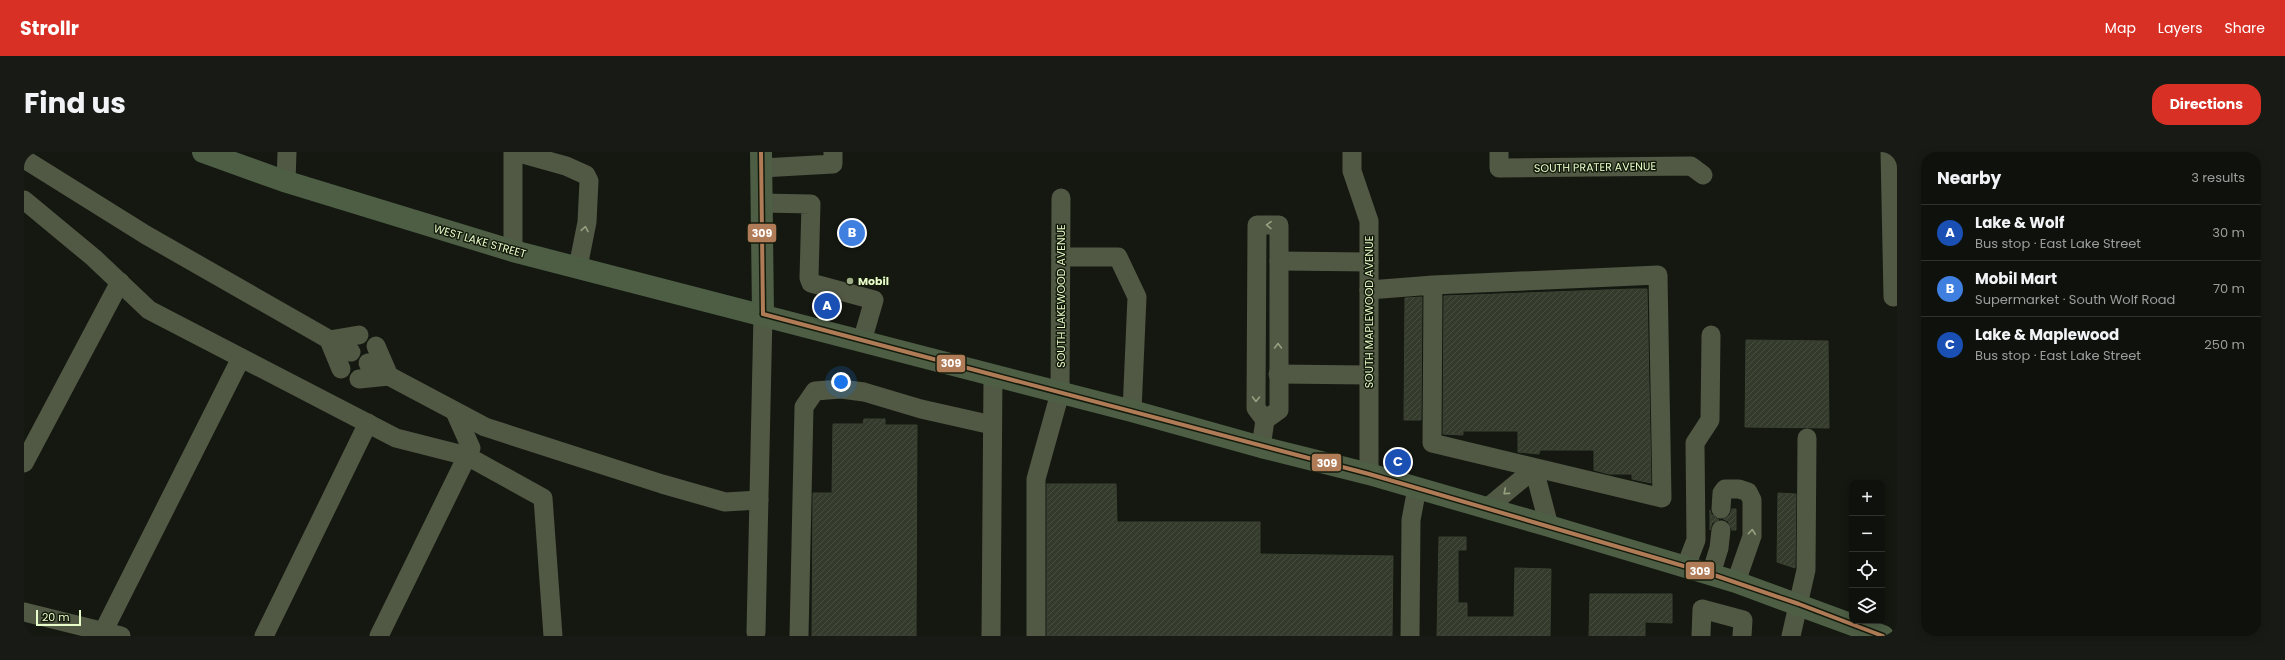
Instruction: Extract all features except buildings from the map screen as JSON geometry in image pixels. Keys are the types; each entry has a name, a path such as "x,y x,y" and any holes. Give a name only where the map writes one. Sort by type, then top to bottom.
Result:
{"main road":[{"name":"WEST LAKE STREET","path":"203,152 286,182 513,251 763,314 993,376 1132,410 1261,447 1369,474 1686,566 1799,604"},
{"path":"761,160 763,314"},
{"path":"1799,604 1883,636"}],"street":[{"path":"286,182 287,152"},
{"path":"513,152 513,251"},
{"path":"516,152 566,166 586,175 589,181 587,222 578,267"},
{"path":"761,160 833,164 833,152"},
{"name":"SOUTH MAPLEWOOD AVENUE","path":"1352,152 1352,171 1369,221 1369,474"},
{"name":"SOUTH PRATER AVENUE","path":"1499,152 1499,168 1691,166 1703,175"},
{"path":"1890,152 1893,297"},
{"path":"29,162 146,235 351,352"},
{"name":"SOUTH LAKEWOOD AVENUE","path":"1036,636 1036,479 1060,393 1061,198"},
{"path":"24,200 120,282 149,310 396,438 441,448 467,456 543,498 553,636"},
{"path":"761,203 811,204 809,278 811,283 874,300 862,341"},
{"path":"1261,447 1265,420 1256,408 1257,225 1279,225 1279,410 1265,420"},
{"path":"1061,257 1118,257 1128,274 1137,298 1132,410"},
{"path":"1279,261 1369,262"},
{"path":"1369,290 1433,285 1658,275 1662,498 1534,469 1432,443 1433,285"},
{"path":"24,463 120,282"},
{"path":"756,632 763,314"},
{"path":"329,340 359,335"},
{"path":"1686,566 1696,540 1695,443 1710,420 1711,335"},
{"path":"329,340 341,369"},
{"path":"376,346 389,376"},
{"path":"24,612 112,634 241,358"},
{"path":"363,371 389,376 484,427 662,484 725,502 759,500"},
{"path":"1278,374 1369,375"},
{"path":"991,636 993,376"},
{"path":"799,636 804,407 815,391 841,389 864,392 921,409 992,425"},
{"path":"378,636 471,448 455,412"},
{"path":"264,636 368,423"},
{"path":"1791,636 1806,570 1807,438"},
{"path":"1487,508 1534,469"},
{"path":"1534,469 1549,526"},
{"path":"1410,636 1411,520 1417,488"},
{"path":"1721,509 1722,493 1725,489 1739,489 1748,492 1752,500 1752,536 1736,582"},
{"path":"1711,574 1720,539 1745,555"},
{"path":"1701,636 1702,609 1743,620 1742,636"}],"transit line":[{"name":"309","path":"761,152 763,314"},
{"name":"309","path":"763,314 1369,474 1711,574 1799,604 1883,636"}],"place":[{"name":"Mobil Mart","path":"852,233"},
{"name":"Mobil","path":"850,281"},
{"name":"Lake & Wolf","path":"827,306"},
{"name":"Lake & Maplewood","path":"1398,462"}]}
